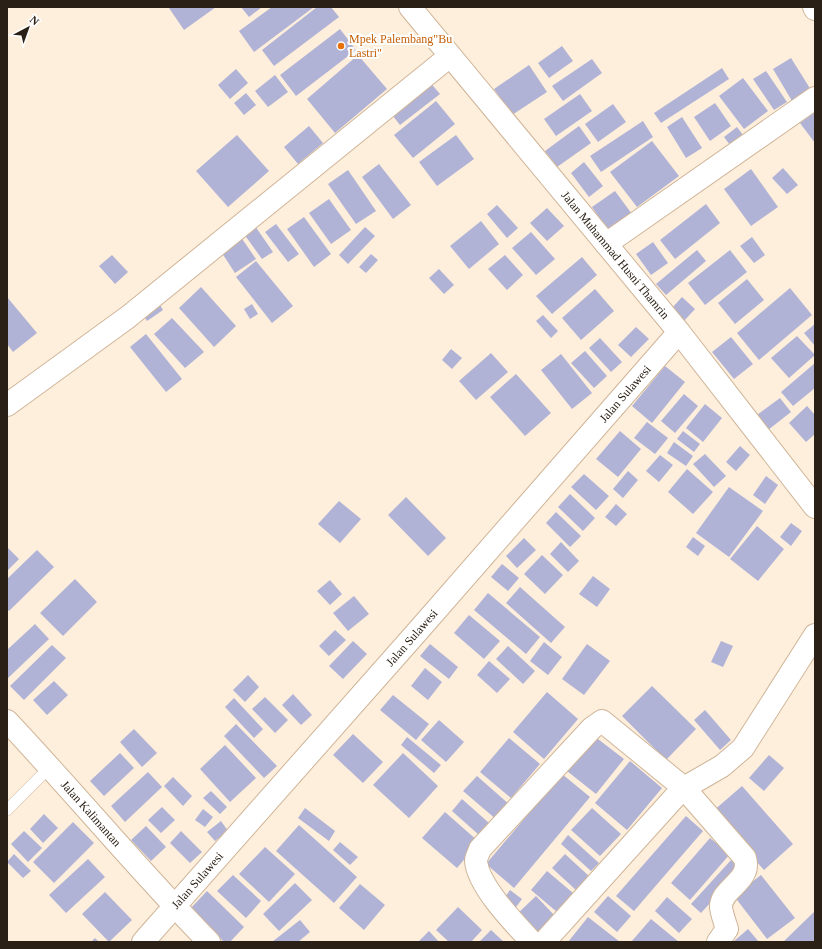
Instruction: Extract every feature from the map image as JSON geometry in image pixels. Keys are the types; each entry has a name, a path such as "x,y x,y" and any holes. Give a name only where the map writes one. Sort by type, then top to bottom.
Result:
{"street":[{"name":"Jalan Muhammad Husni Thamrin","path":"410,7 679,332 815,507"},
{"path":"7,405 128,317 450,56"},
{"path":"606,244 815,98"},
{"name":"Jalan Sulawesi","path":"143,942 417,632 679,332"},
{"path":"544,942 684,788 722,766 743,748 815,635"},
{"name":"Jalan Kalimantan","path":"7,721 50,766 174,907 210,942"},
{"path":"532,942 492,897 479,870 476,861 477,856 480,850 596,723 604,721 684,788 745,858 747,864 744,874 723,901 721,908 727,929 718,942"}],"lane":[{"path":"7,810 50,766"}],"building":[{"path":"216,7 184,30 169,8"},
{"path":"241,7 262,7 249,17"},
{"path":"272,7 314,7 254,52 239,31"},
{"path":"317,7 331,7 339,17 274,66 262,50"},
{"path":"340,29 356,50 296,96 280,75"},
{"path":"562,46 573,61 549,78 538,63"},
{"path":"358,55 387,89 335,133 307,99"},
{"path":"791,58 811,90 792,101 773,69"},
{"path":"592,59 602,73 563,101 552,86"},
{"path":"529,65 547,92 512,115 494,89"},
{"path":"722,68 729,79 661,123 654,113"},
{"path":"236,69 248,83 230,99 218,85"},
{"path":"766,71 787,102 774,110 753,79"},
{"path":"275,75 288,92 268,107 255,91"},
{"path":"743,78 768,111 744,129 719,96"},
{"path":"428,80 440,94 400,125 389,111"},
{"path":"246,93 256,105 244,115 234,103"},
{"path":"580,94 592,111 556,136 544,119"},
{"path":"436,101 455,124 413,158 394,135"},
{"path":"715,103 731,126 710,141 694,117"},
{"path":"613,104 626,122 598,142 585,124"},
{"path":"815,112 815,143 800,123"},
{"path":"682,117 702,148 686,158 667,127"},
{"path":"643,121 653,137 601,172 590,156"},
{"path":"309,126 323,143 298,164 284,147"},
{"path":"579,126 591,143 557,167 545,151"},
{"path":"737,127 746,139 733,149 724,137"},
{"path":"237,135 269,171 228,207 196,171"},
{"path":"456,135 474,159 437,186 419,162"},
{"path":"652,141 679,176 637,207 610,172"},
{"path":"584,162 603,186 589,197 571,173"},
{"path":"379,164 411,205 393,219 362,177"},
{"path":"783,168 798,185 787,194 772,178"},
{"path":"751,169 778,207 751,226 724,189"},
{"path":"348,170 376,211 356,224 328,184"},
{"path":"615,191 632,214 608,230 592,207"},
{"path":"329,199 351,230 331,244 309,213"},
{"path":"706,204 720,223 675,259 660,240"},
{"path":"497,205 518,228 507,238 487,214"},
{"path":"547,208 564,226 547,241 530,223"},
{"path":"304,217 331,254 314,267 287,229"},
{"path":"481,221 499,244 469,269 450,246"},
{"path":"276,224 299,254 288,262 265,232"},
{"path":"255,226 273,252 262,259 244,234"},
{"path":"365,227 375,236 348,264 339,255"},
{"path":"531,232 555,259 536,275 512,248"},
{"path":"238,233 256,259 235,273 218,247"},
{"path":"752,237 765,255 754,263 740,246"},
{"path":"653,242 668,263 651,275 636,254"},
{"path":"697,250 706,261 666,295 656,284"},
{"path":"730,250 747,272 705,305 688,283"},
{"path":"371,254 378,260 366,273 359,267"},
{"path":"112,255 128,272 115,284 99,266"},
{"path":"505,255 523,275 507,290 488,269"},
{"path":"582,257 597,275 552,314 536,296"},
{"path":"256,261 293,306 272,323 236,277"},
{"path":"439,269 454,285 444,294 429,278"},
{"path":"747,279 764,300 735,324 718,303"},
{"path":"201,287 236,326 214,347 179,308"},
{"path":"790,288 812,315 759,360 737,333"},
{"path":"595,289 614,311 581,340 562,318"},
{"path":"7,297 37,333 13,352 7,344"},
{"path":"682,297 695,309 684,321 671,309"},
{"path":"157,300 163,310 147,321 141,311"},
{"path":"252,304 258,314 250,319 244,309"},
{"path":"543,315 558,331 551,338 536,321"},
{"path":"172,318 204,352 185,368 154,334"},
{"path":"815,324 815,346 804,333"},
{"path":"636,327 649,339 631,357 618,345"},
{"path":"146,334 182,379 166,392 130,347"},
{"path":"797,336 815,355 789,378 771,358"},
{"path":"731,337 753,364 734,379 712,352"},
{"path":"600,338 622,362 611,372 589,348"},
{"path":"451,349 462,358 452,369 442,360"},
{"path":"585,351 607,376 594,388 571,363"},
{"path":"491,353 508,372 476,400 459,381"},
{"path":"561,354 592,393 572,409 541,370"},
{"path":"815,363 815,388 793,406 781,392"},
{"path":"665,366 685,382 652,423 632,406"},
{"path":"516,374 551,413 525,436 490,397"},
{"path":"684,394 698,406 675,433 661,421"},
{"path":"780,398 791,412 768,430 757,415"},
{"path":"705,404 722,418 703,442 686,428"},
{"path":"807,406 815,415 815,434 806,442 789,423"},
{"path":"647,422 668,438 655,454 634,438"},
{"path":"620,431 641,449 618,477 596,459"},
{"path":"683,431 700,444 694,452 677,439"},
{"path":"674,442 693,456 686,466 667,453"},
{"path":"740,446 750,455 736,471 726,462"},
{"path":"705,454 726,476 714,487 693,464"},
{"path":"660,455 673,465 659,482 646,471"},
{"path":"687,469 713,492 693,514 668,492"},
{"path":"628,471 638,480 623,498 613,489"},
{"path":"584,474 609,496 596,510 571,487"},
{"path":"766,476 778,485 765,504 753,495"},
{"path":"729,487 763,511 729,557 696,533"},
{"path":"570,494 595,518 583,531 558,507"},
{"path":"406,497 446,538 428,556 388,515"},
{"path":"339,501 361,519 340,543 318,524"},
{"path":"616,504 627,514 616,526 605,517"},
{"path":"556,512 581,536 570,547 546,523"},
{"path":"791,523 802,531 791,546 780,537"},
{"path":"757,526 784,549 758,581 730,559"},
{"path":"693,537 705,546 698,556 686,547"},
{"path":"524,538 536,550 517,568 506,556"},
{"path":"561,542 579,561 568,572 550,554"},
{"path":"7,547 19,559 7,571"},
{"path":"37,550 54,567 9,611 7,609 7,579"},
{"path":"542,555 563,575 545,594 524,574"},
{"path":"502,564 519,578 508,591 491,577"},
{"path":"593,576 610,589 597,607 579,594"},
{"path":"75,579 97,602 63,636 40,613"},
{"path":"330,580 342,594 330,605 317,591"},
{"path":"520,587 565,627 551,643 506,603"},
{"path":"488,593 540,637 526,654 474,610"},
{"path":"354,596 369,614 348,631 333,613"},
{"path":"469,615 500,641 484,659 454,633"},
{"path":"35,624 49,639 7,679 7,650"},
{"path":"335,630 346,640 329,656 319,646"},
{"path":"353,641 367,654 343,679 329,666"},
{"path":"721,641 733,646 723,667 711,662"},
{"path":"544,642 562,657 548,675 530,661"},
{"path":"430,644 458,667 449,679 420,656"},
{"path":"587,644 610,661 584,695 562,679"},
{"path":"52,645 66,658 24,700 10,686"},
{"path":"508,646 535,671 523,684 496,659"},
{"path":"489,661 510,679 497,693 477,675"},
{"path":"425,668 442,682 428,700 411,686"},
{"path":"248,675 259,687 245,702 233,690"},
{"path":"54,681 68,695 47,715 33,700"},
{"path":"652,686 696,729 666,760 622,716"},
{"path":"547,692 578,719 544,759 513,732"},
{"path":"293,694 312,715 301,725 282,705"},
{"path":"393,695 429,724 416,740 380,710"},
{"path":"265,697 288,720 275,733 252,709"},
{"path":"234,698 263,729 254,738 225,707"},
{"path":"705,710 731,740 720,750 694,720"},
{"path":"439,720 464,742 446,762 421,740"},
{"path":"236,724 277,766 264,778 224,736"},
{"path":"134,729 157,753 142,767 120,742"},
{"path":"353,734 383,762 363,783 333,755"},
{"path":"594,736 624,759 596,794 567,771"},
{"path":"407,737 441,765 434,773 401,745"},
{"path":"509,738 540,764 511,798 480,772"},
{"path":"225,745 256,778 230,802 200,769"},
{"path":"120,753 134,768 104,796 90,781"},
{"path":"403,753 438,786 409,818 373,785"},
{"path":"769,755 784,768 764,791 749,778"},
{"path":"630,761 662,788 627,830 595,803"},
{"path":"148,772 162,787 125,822 111,806"},
{"path":"562,774 590,797 514,888 486,864"},
{"path":"477,776 510,805 497,820 463,791"},
{"path":"173,777 192,796 183,806 164,786"},
{"path":"742,786 793,844 764,870 712,812"},
{"path":"211,791 227,807 220,814 203,798"},
{"path":"462,799 489,823 479,835 452,811"},
{"path":"162,807 175,820 161,833 148,820"},
{"path":"305,808 335,831 329,841 298,818"},
{"path":"592,808 621,834 600,856 571,830"},
{"path":"203,809 213,817 205,827 195,820"},
{"path":"445,812 479,842 457,868 422,838"},
{"path":"44,814 58,828 43,843 30,829"},
{"path":"686,816 703,831 634,911 616,896"},
{"path":"221,821 228,831 215,841 207,832"},
{"path":"73,822 94,843 54,883 33,862"},
{"path":"299,825 357,877 334,903 276,851"},
{"path":"146,826 166,847 151,861 131,840"},
{"path":"24,831 42,848 28,862 11,844"},
{"path":"181,831 202,852 190,863 170,843"},
{"path":"568,835 599,863 591,871 561,844"},
{"path":"710,838 730,854 690,900 671,883"},
{"path":"340,842 358,857 350,865 333,850"},
{"path":"265,847 295,874 269,902 239,874"},
{"path":"14,854 31,871 23,878 7,862"},
{"path":"565,854 590,877 577,891 552,868"},
{"path":"88,859 105,877 66,913 49,895"},
{"path":"732,859 742,868 701,913 691,904"},
{"path":"547,871 573,893 557,912 531,890"},
{"path":"233,875 261,901 246,918 217,891"},
{"path":"761,875 795,918 767,939 734,896"},
{"path":"295,883 312,900 279,931 263,914"},
{"path":"360,884 385,905 364,930 339,908"},
{"path":"510,890 522,899 513,911 501,903"},
{"path":"207,891 244,927 230,942 224,942 190,909"},
{"path":"105,892 132,920 109,942 82,914"},
{"path":"536,896 555,916 535,937 515,916"},
{"path":"608,896 631,916 617,932 594,912"},
{"path":"667,897 692,919 679,933 655,911"},
{"path":"458,907 482,930 471,942 449,942 436,930"},
{"path":"815,911 815,942 783,942"},
{"path":"588,917 620,942 568,942"},
{"path":"651,919 679,942 631,942"},
{"path":"300,920 310,932 298,942 272,942"},
{"path":"748,929 759,942 733,942"},
{"path":"491,930 504,942 479,942"},
{"path":"429,931 439,942 418,942"},
{"path":"95,938 99,942 91,942"}],"place":[{"name":"Mpek Palembang\"Bu Lastri\"","path":"341,46"}]}
